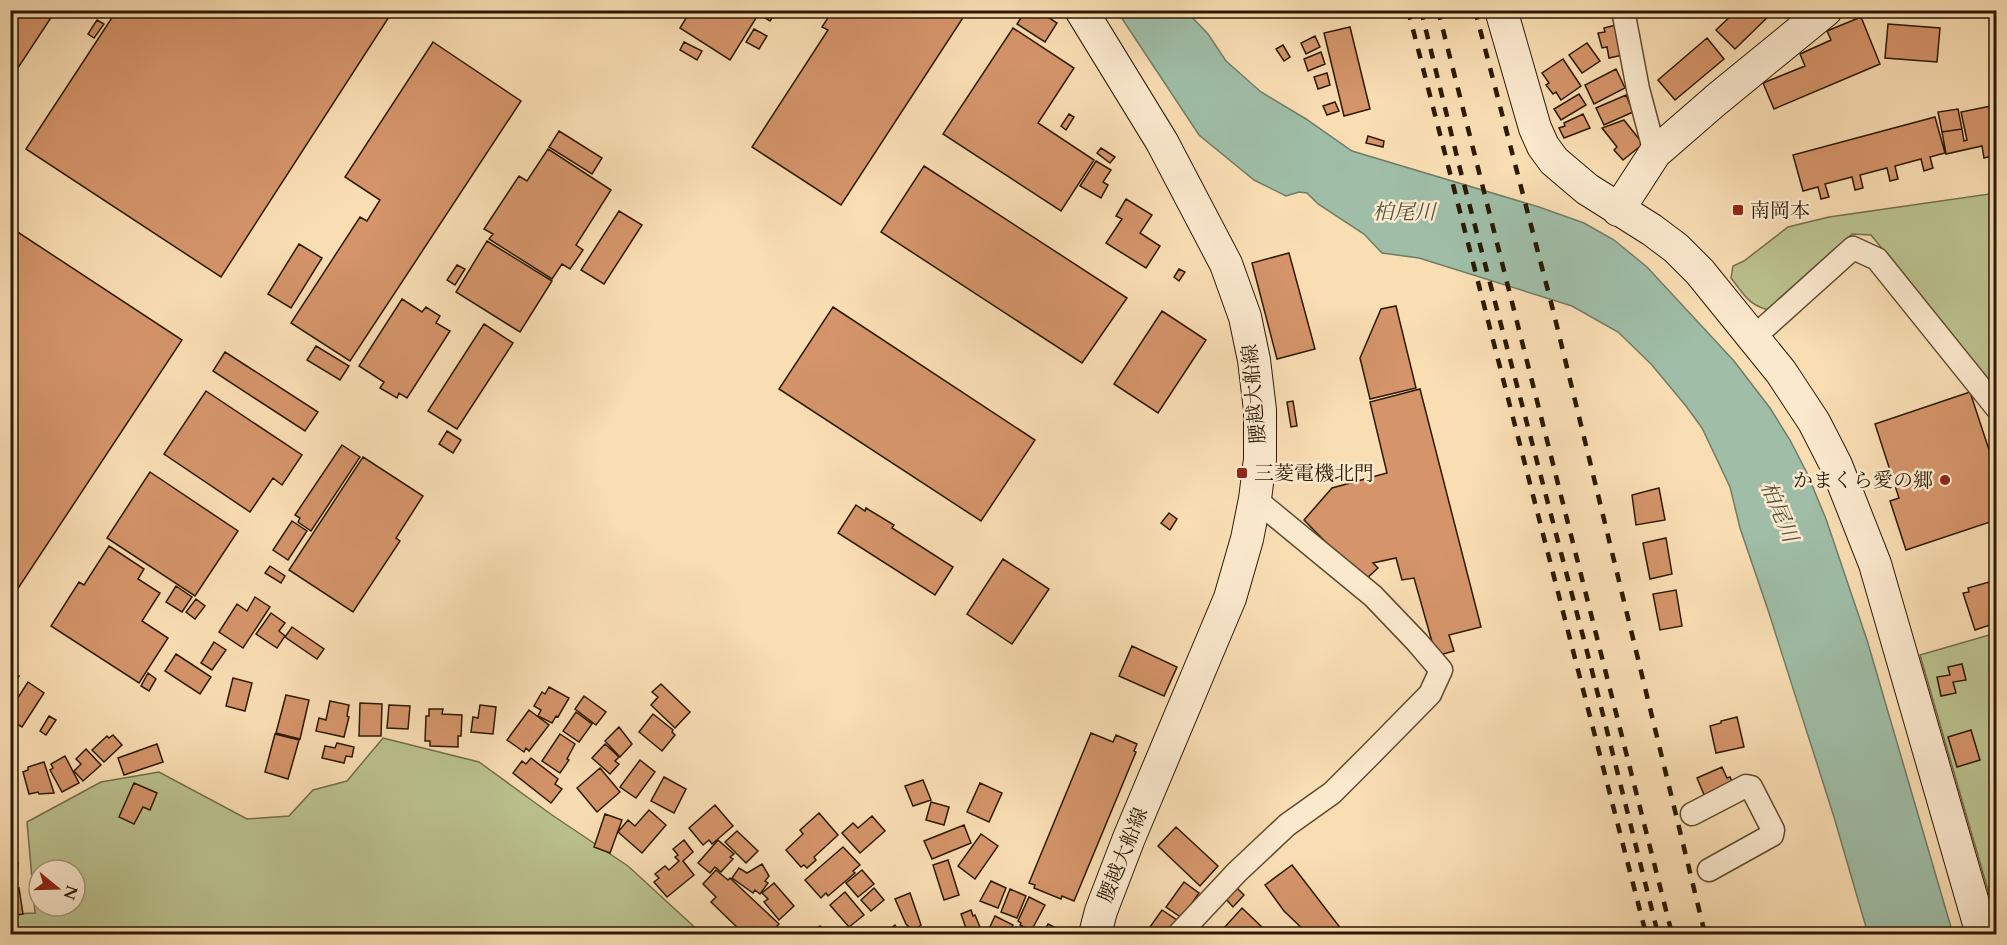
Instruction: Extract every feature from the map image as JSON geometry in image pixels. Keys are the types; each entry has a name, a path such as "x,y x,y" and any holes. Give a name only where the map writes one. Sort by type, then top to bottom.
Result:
{"street":[{"name":"腰越大船線","path":"1081,10 1162,142 1226,264 1245,317 1254,360 1260,410 1260,459 1255,499 1247,539 1230,598 1129,838 1101,911 1095,934"},
{"path":"1501,10 1527,105 1543,146 1554,162 1618,210 1676,248 1754,337 1781,372 1814,422 1836,465 1875,564 1982,934"},
{"path":"1623,10 1638,89 1655,153"},
{"path":"1618,210 1655,153 1826,10"},
{"path":"1754,337 1853,248 1877,259 1996,407"},
{"path":"1179,934 1237,872 1287,825 1332,794 1430,693 1441,670 1373,596 1255,499"},
{"path":"1692,814 1746,786 1751,787 1773,830 1772,835 1709,870"}],"shaded area":[{"path":"1996,193 1996,389 1871,235 1852,234 1773,311 1753,303 1731,278 1733,266 1744,261 1788,227 1829,217"},
{"path":"1996,633 1996,918 1920,655"},
{"path":"383,738 479,762 628,866 702,934 11,934 11,914 27,913 27,918 87,918 87,858 30,858 27,822 101,782 159,772 247,819 289,816 313,790 347,781"}],"water":[{"name":"柏尾川","path":"1117,11 1186,11 1208,34 1226,61 1261,92 1306,119 1352,151 1539,207 1584,223 1614,240 1647,267 1734,361 1770,408 1790,440 1826,519 1867,640 1953,934 1868,934 1834,817 1740,528 1730,487 1702,428 1651,364 1618,332 1572,306 1419,258 1382,253 1364,234 1318,204 1307,193 1299,192 1286,196 1254,180 1199,135"}],"building":[{"path":"10,10 56,10 10,80"},
{"path":"117,10 379,10 389,17 221,277 26,149"},
{"path":"691,10 761,10 730,60 680,28"},
{"path":"769,10 777,11 770,21 765,18"},
{"path":"833,10 840,12 841,10 968,10 841,205 752,147 828,30 822,27"},
{"path":"1026,10 1037,10 1057,23 1045,42 1017,24"},
{"path":"1737,10 1775,10 1735,49 1716,30"},
{"path":"1861,17 1880,64 1774,109 1763,83 1805,66 1800,54 1831,40 1827,31"},
{"path":"97,20 104,24 94,38 88,34"},
{"path":"1888,24 1940,28 1937,62 1885,58"},
{"path":"1616,25 1623,55 1609,58 1607,47 1602,48 1598,33 1605,32 1604,28"},
{"path":"1350,27 1370,109 1344,116 1324,33"},
{"path":"1013,28 1074,68 1038,123 1094,160 1061,211 943,134"},
{"path":"754,29 767,36 759,49 746,42"},
{"path":"1315,36 1320,47 1306,54 1301,43"},
{"path":"1707,38 1724,59 1675,100 1658,80"},
{"path":"433,42 521,101 350,361 291,323 360,217 367,221 380,200 345,177"},
{"path":"684,42 702,51 697,60 680,50"},
{"path":"1587,43 1600,61 1582,73 1569,55"},
{"path":"1283,45 1290,57 1284,61 1276,49"},
{"path":"1321,52 1325,64 1308,71 1304,59"},
{"path":"1563,59 1581,86 1561,100 1556,92 1553,94 1546,85 1549,83 1542,73"},
{"path":"1616,69 1625,88 1594,104 1585,85"},
{"path":"1327,73 1330,85 1318,89 1314,77"},
{"path":"1579,94 1586,105 1561,120 1554,109"},
{"path":"1626,95 1633,112 1604,125 1596,108"},
{"path":"1335,102 1339,111 1327,115 1323,106"},
{"path":"1996,105 1996,144 1990,145 1992,156 1984,158 1982,146 1946,154 1942,132 1962,129 1964,141 1967,140 1961,112"},
{"path":"1958,109 1962,129 1942,132 1938,112"},
{"path":"1069,114 1074,117 1066,130 1061,126"},
{"path":"1583,114 1590,128 1564,138 1559,128"},
{"path":"1935,117 1945,153 1930,157 1933,168 1924,171 1921,159 1895,166 1898,179 1890,181 1887,168 1860,175 1863,188 1855,190 1852,177 1825,184 1829,197 1821,199 1818,187 1803,191 1793,155"},
{"path":"1624,120 1643,144 1623,160 1614,150 1617,147 1602,128"},
{"path":"559,131 602,158 592,174 549,147"},
{"path":"1368,136 1384,141 1383,147 1366,143"},
{"path":"1101,148 1115,157 1110,163 1097,153"},
{"path":"548,149 611,190 576,245 583,250 570,269 562,264 552,279 489,239 493,234 484,229 519,176 527,181"},
{"path":"1096,161 1111,170 1103,182 1108,185 1101,198 1080,186"},
{"path":"924,166 1127,298 1082,363 881,232"},
{"path":"1126,199 1152,215 1140,233 1160,246 1146,268 1106,243 1122,219 1116,216"},
{"path":"619,211 642,225 604,284 581,270"},
{"path":"10,227 182,340 11,599 10,599"},
{"path":"487,241 552,281 520,332 456,292"},
{"path":"299,244 322,258 291,308 268,294"},
{"path":"1289,253 1315,349 1277,359 1252,263"},
{"path":"457,265 465,269 455,285 447,280"},
{"path":"1179,269 1185,272 1179,281 1174,277"},
{"path":"402,299 422,312 426,307 440,316 436,323 450,331 407,398 399,393 397,398 380,388 384,382 359,366"},
{"path":"1396,306 1416,388 1370,399 1360,358 1381,309"},
{"path":"833,307 1035,440 981,521 779,389"},
{"path":"1162,311 1206,340 1158,413 1114,384"},
{"path":"484,324 513,343 457,429 428,411"},
{"path":"316,346 349,366 340,380 307,360"},
{"path":"225,352 318,412 305,431 213,371"},
{"path":"1420,389 1481,627 1449,635 1454,651 1436,656 1414,578 1402,580 1396,558 1373,563 1378,568 1364,581 1304,520 1332,488 1387,473 1370,402"},
{"path":"206,391 302,455 282,485 273,478 250,512 164,454"},
{"name":"かまくら愛の郷","path":"1970,392 1993,462 1996,461 1996,520 1906,550 1890,501 1899,498 1875,424"},
{"path":"1293,401 1297,426 1291,427 1287,402"},
{"path":"447,431 461,440 453,453 439,444"},
{"path":"342,445 360,457 311,531 298,522 300,518 295,515"},
{"path":"363,457 423,496 396,538 400,541 353,612 289,570"},
{"path":"150,472 238,531 195,596 107,538"},
{"path":"1659,488 1665,520 1636,525 1632,495"},
{"path":"856,505 865,511 866,508 894,525 892,528 953,567 935,595 838,533"},
{"path":"1169,513 1177,519 1170,530 1161,523"},
{"path":"292,521 307,531 288,560 273,550"},
{"path":"1666,538 1672,574 1650,579 1643,543"},
{"path":"109,546 144,569 138,579 160,593 142,621 168,638 139,683 51,626 79,582 84,585"},
{"path":"1003,559 1049,589 1012,644 967,614"},
{"path":"270,566 285,576 281,583 265,573"},
{"path":"1996,580 1996,623 1975,630 1963,593 1969,592 1968,588"},
{"path":"176,586 192,597 182,612 166,602"},
{"path":"1676,590 1682,626 1660,630 1653,594"},
{"path":"255,597 270,607 243,648 219,632 237,604 247,611"},
{"path":"196,599 205,606 195,619 186,612"},
{"path":"271,613 285,623 279,631 285,636 277,648 256,634"},
{"path":"292,627 324,649 317,659 285,637"},
{"path":"214,642 226,650 212,670 201,663"},
{"path":"1132,646 1177,667 1164,696 1119,676"},
{"path":"176,654 211,677 200,694 165,671"},
{"path":"1962,664 1966,680 1953,682 1956,693 1941,696 1937,677 1950,675 1948,667"},
{"path":"10,671 19,676 10,689"},
{"path":"148,673 156,679 149,691 141,686"},
{"path":"233,678 252,683 245,711 226,706"},
{"path":"28,682 44,693 22,727 10,720 10,710"},
{"path":"661,684 690,712 675,728 651,705 658,697 652,692"},
{"path":"549,687 569,698 552,723 538,716 541,710 534,706 542,692 545,694"},
{"path":"286,695 309,700 300,739 276,733"},
{"path":"584,696 606,712 596,725 575,709"},
{"path":"330,701 349,705 347,716 349,717 344,737 316,731 319,718 326,720"},
{"path":"360,703 382,704 381,736 359,736"},
{"path":"389,705 410,706 408,729 387,728"},
{"path":"480,705 496,707 493,734 471,732 473,717 478,718"},
{"path":"429,709 443,709 442,714 462,715 458,747 430,746 430,741 425,741 426,716 429,716"},
{"path":"529,710 549,725 529,751 526,748 524,752 507,740"},
{"path":"576,712 592,724 579,742 563,731"},
{"path":"653,714 673,730 675,735 662,751 639,732"},
{"path":"49,716 56,720 46,735 40,731"},
{"path":"1737,717 1744,747 1716,753 1710,726"},
{"path":"619,727 632,744 620,757 605,741"},
{"path":"1971,730 1980,760 1957,767 1948,737"},
{"path":"1091,733 1113,742 1116,735 1137,744 1134,751 1136,752 1074,901 1062,896 1061,899 1034,888 1035,885 1029,883"},
{"path":"275,734 299,740 288,779 265,772"},
{"path":"560,734 575,744 567,759 569,760 560,773 542,761"},
{"path":"113,735 122,745 104,762 92,750 107,736 109,738"},
{"path":"337,743 354,747 352,757 346,756 344,763 322,758 325,746 335,748"},
{"path":"157,744 163,762 124,775 118,758"},
{"path":"605,744 619,757 615,761 619,764 610,774 592,758"},
{"path":"86,749 101,765 83,781 74,771 81,764 76,759"},
{"path":"65,756 79,783 62,792 50,770 53,768 51,764"},
{"path":"531,758 558,779 555,784 562,789 551,803 513,773 522,761 526,764"},
{"path":"640,760 655,772 636,798 620,787"},
{"path":"44,762 54,793 29,794 23,772 28,770 28,767"},
{"path":"1722,767 1733,784 1705,797 1697,778"},
{"path":"600,768 620,792 597,812 577,788"},
{"path":"664,777 686,789 674,813 651,801"},
{"path":"923,780 931,800 913,806 905,786"},
{"path":"134,783 157,793 150,810 143,807 134,824 119,817"},
{"path":"980,783 1002,793 989,822 967,812"},
{"path":"931,802 949,807 944,825 926,820"},
{"path":"715,805 733,826 712,844 709,840 703,845 689,828"},
{"path":"649,810 666,825 642,853 618,832 628,820 635,826"},
{"path":"819,813 838,835 814,857 816,860 807,868 804,865 801,867 786,850 803,834 800,830"},
{"path":"605,814 622,820 610,853 594,847"},
{"path":"872,816 885,831 860,853 842,833 853,823 858,828"},
{"path":"964,825 971,843 932,859 924,841"},
{"path":"1176,827 1218,866 1200,886 1158,846"},
{"path":"737,831 758,851 746,863 725,842"},
{"path":"981,834 998,846 975,879 958,866"},
{"path":"684,840 693,852 683,861 694,875 667,897 654,882 659,878 655,874 665,866 669,870 679,861 673,849"},
{"path":"718,840 734,854 730,857 733,859 721,872 715,867 710,873 698,863"},
{"path":"843,847 860,865 853,871 855,873 828,896 826,893 821,898 805,880"},
{"path":"948,860 959,895 944,900 933,865"},
{"path":"10,863 18,863 17,882 10,881"},
{"path":"762,864 769,876 765,881 768,883 760,894 755,890 753,893 732,878 739,868 747,873"},
{"path":"1292,865 1345,934 1308,934 1284,911 1265,885"},
{"path":"716,870 728,880 730,878 779,924 769,934 742,934 711,902 716,897 703,884"},
{"path":"862,870 874,884 858,897 846,883"},
{"path":"991,881 1006,888 998,908 980,901"},
{"path":"1184,882 1199,893 1182,918 1166,907"},
{"path":"774,883 794,906 779,920 764,902 768,899 762,893"},
{"path":"1236,887 1244,895 1233,907 1225,898"},
{"path":"19,888 23,914 10,916 10,890"},
{"path":"874,888 884,900 871,911 861,900"},
{"path":"1010,889 1026,896 1017,918 1001,912"},
{"path":"845,892 864,915 849,927 830,905"},
{"path":"910,893 921,925 913,931 906,924 895,899"},
{"path":"1029,897 1045,905 1031,931 1020,925 1018,921"},
{"path":"1242,908 1265,930 1260,934 1227,934 1223,929"},
{"path":"971,910 982,932 968,934 961,914"},
{"path":"1162,910 1177,920 1168,934 1145,934"},
{"path":"995,916 1013,925 1008,934 991,934 988,931"},
{"path":"1048,924 1068,934 1043,934"},
{"path":"895,925 900,934 883,934"},
{"path":"820,926 828,934 811,934"},
{"path":"1016,927 1032,934 1013,934"}],"railway":[{"path":"1408,10 1646,934"},
{"path":"1421,10 1658,934"},
{"path":"1438,10 1672,934"},
{"path":"1475,10 1553,310 1705,934"}],"place":[{"name":"南岡本","path":"1738,210"},
{"name":"三菱電機北門","path":"1242,473"},
{"name":"かまくら愛の郷","path":"1945,480"}]}
